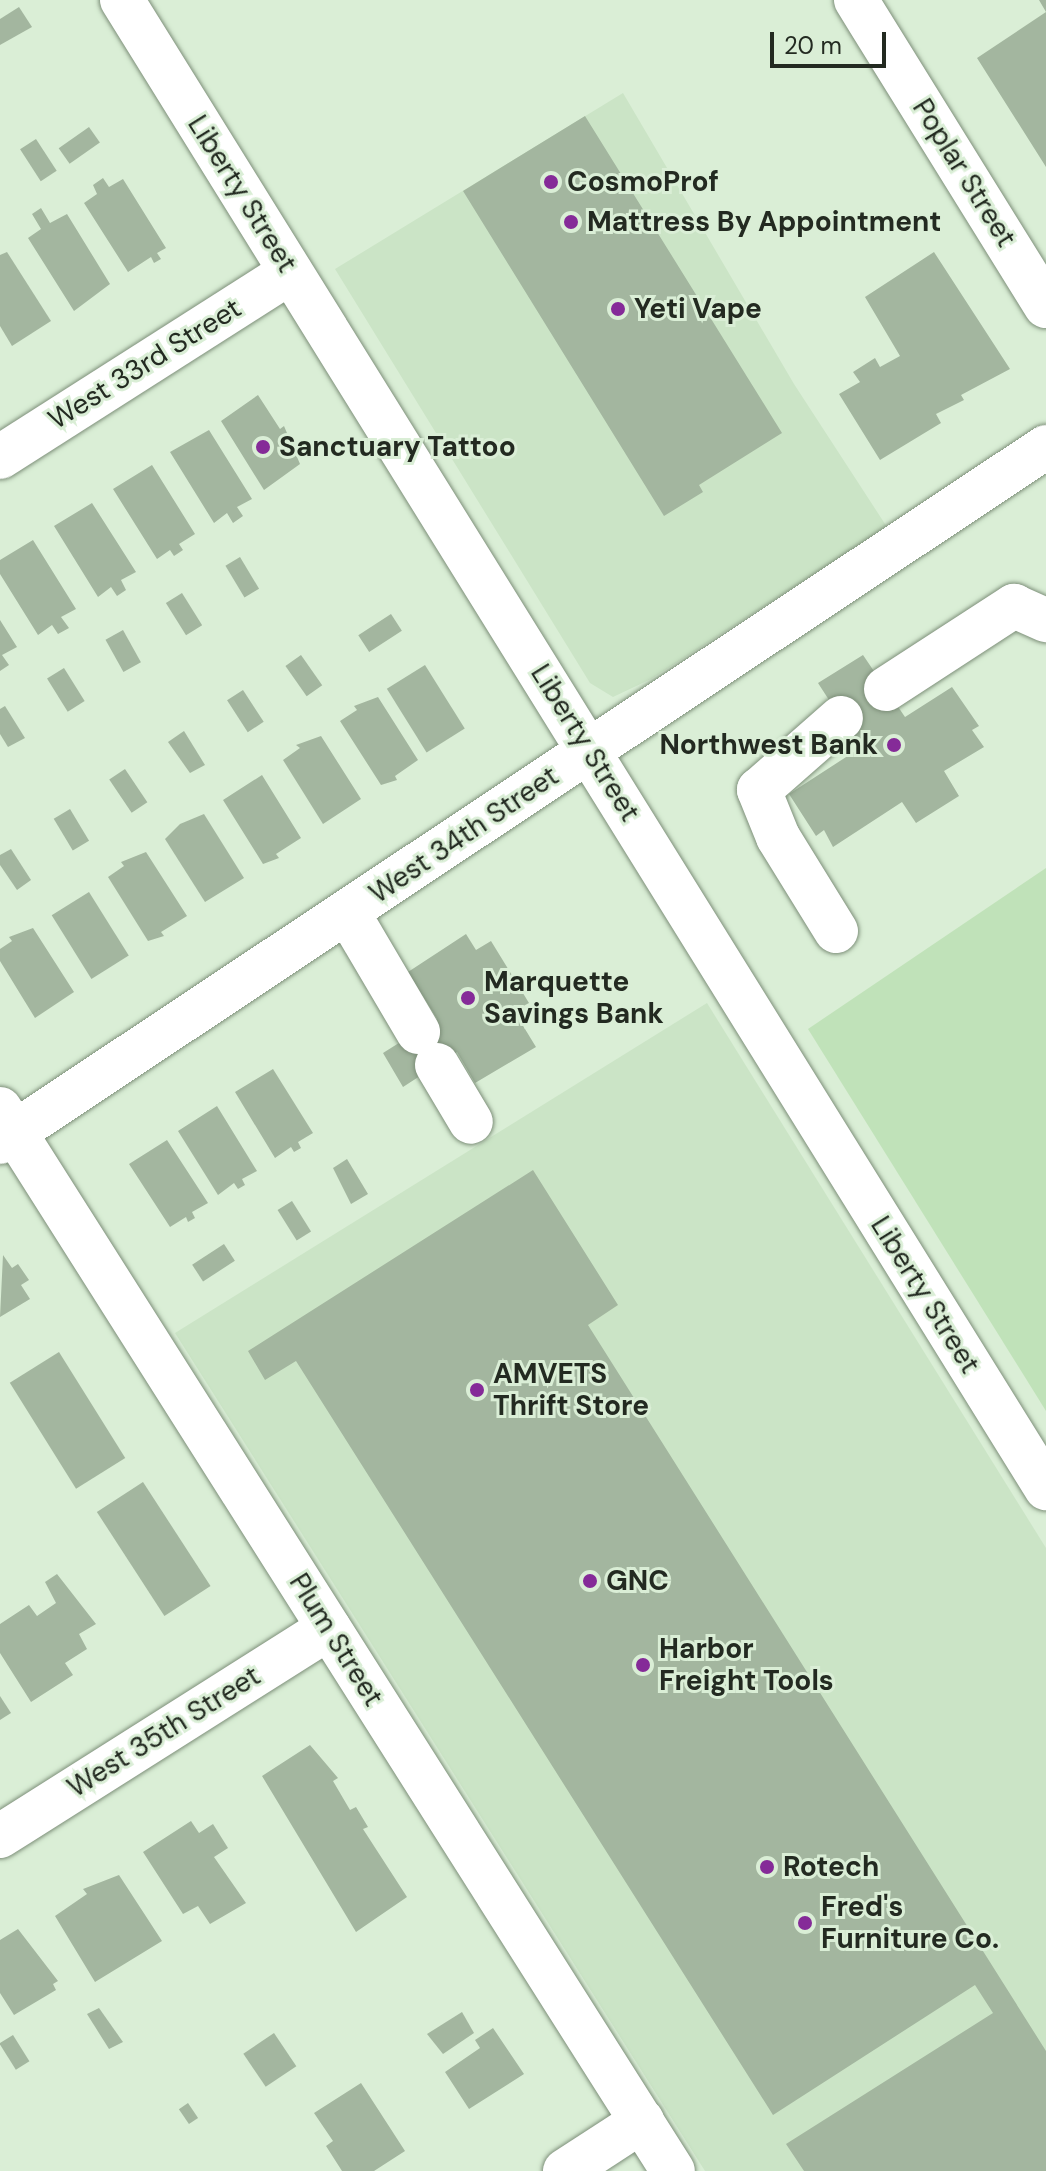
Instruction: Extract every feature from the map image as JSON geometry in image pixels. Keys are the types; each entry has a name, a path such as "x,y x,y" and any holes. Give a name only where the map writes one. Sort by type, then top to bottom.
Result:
{"street":[{"name":"Liberty Street","path":"122,0 592,750 1046,1488"},
{"name":"Poplar Street","path":"856,0 1046,306"},
{"name":"West 33rd Street","path":"0,457 290,272"},
{"name":"West 34th Street","path":"5,1128 348,913 1046,447"},
{"path":"886,689 1014,606 1046,620"},
{"path":"836,931 778,837 759,790 841,718"},
{"path":"348,913 471,1122"},
{"name":"Plum Street","path":"5,1128 329,1628 673,2171"},
{"name":"West 35th Street","path":"0,1836 329,1628"},
{"path":"565,2171 642,2121"}],"shaded area":[{"path":"623,93 794,384 887,527 651,679 613,697 590,683 335,269"},
{"path":"1046,868 1046,1411 808,1029"},
{"path":"707,1003 1046,1548 1046,2171 705,2171 175,1333"}],"building":[{"path":"1039,0 1046,0 1046,12"},
{"path":"19,7 32,27 0,45 0,19"},
{"path":"1046,12 1046,167 977,58"},
{"path":"585,116 782,433 699,485 703,492 664,516 463,191"},
{"path":"89,127 100,143 70,164 59,148"},
{"path":"36,139 57,171 41,181 20,149"},
{"path":"103,178 109,187 123,179 166,248 157,253 161,259 154,263 151,257 128,272 84,203 97,194 93,185"},
{"path":"41,208 50,223 67,214 110,284 74,311 28,238 41,229 32,214"},
{"path":"7,252 51,321 12,346 0,326 0,255"},
{"path":"934,252 1010,369 961,395 964,400 936,414 941,423 880,460 839,394 860,382 853,372 875,358 880,367 900,356 865,297"},
{"path":"258,395 280,429 284,426 300,464 264,490 221,421"},
{"path":"209,430 252,499 237,507 243,516 233,523 227,513 214,523 170,452"},
{"path":"152,465 195,534 179,544 183,550 174,556 170,550 157,559 113,489"},
{"path":"92,503 136,572 121,580 126,590 117,596 111,587 98,597 54,526"},
{"path":"33,540 76,609 61,617 69,628 58,634 52,625 38,635 0,574 0,560"},
{"path":"240,557 259,589 244,597 225,566"},
{"path":"182,593 202,625 186,635 166,603"},
{"path":"391,614 402,631 369,652 358,635"},
{"path":"0,620 17,647 2,655 9,665 0,671"},
{"path":"123,630 141,662 123,672 106,640"},
{"path":"301,655 322,685 307,696 285,666"},
{"path":"863,655 905,717 952,687 979,726 972,730 984,747 944,771 959,796 916,823 902,802 833,847 824,830 816,836 789,794 860,748 818,683"},
{"path":"425,665 465,729 427,752 387,689"},
{"path":"64,668 85,701 68,712 47,679"},
{"path":"243,690 264,722 248,732 227,700"},
{"path":"378,697 418,760 395,776 397,780 381,785 340,721 357,710 354,706"},
{"path":"5,706 25,738 8,747 0,734 0,709"},
{"path":"184,731 205,765 190,773 168,742"},
{"path":"321,736 361,799 323,824 283,760 300,748 296,745"},
{"path":"125,769 147,802 132,813 109,780"},
{"path":"262,775 301,838 276,854 279,858 263,864 223,800"},
{"path":"70,809 89,841 73,851 54,819"},
{"path":"204,814 244,878 205,902 165,839 180,824"},
{"path":"11,849 31,880 17,890 0,865 0,855"},
{"path":"146,852 187,916 161,932 164,936 148,941 108,877 124,866 121,862"},
{"path":"89,892 129,956 91,979 52,915"},
{"path":"33,928 74,992 35,1018 0,961 0,949 12,941 9,937"},
{"path":"466,934 476,950 491,941 529,1003 514,1011 536,1047 475,1083 457,1052 403,1087 383,1053 437,1019 408,972"},
{"path":"273,1069 313,1133 298,1142 301,1148 294,1152 291,1147 275,1158 235,1092"},
{"path":"217,1106 257,1171 242,1179 245,1185 238,1189 234,1183 218,1195 178,1131"},
{"path":"167,1140 208,1203 192,1212 195,1218 188,1222 186,1217 170,1227 129,1164"},
{"path":"347,1159 368,1194 351,1204 333,1168"},
{"path":"533,1170 618,1305 588,1325 1046,2051 1046,2171 804,2171 786,2144 993,2013 975,1985 773,2115 296,1361 265,1380 248,1351"},
{"path":"292,1201 311,1232 297,1241 278,1210"},
{"path":"224,1244 235,1261 203,1281 192,1265"},
{"path":"3,1255 12,1268 18,1264 29,1280 21,1285 30,1299 0,1317"},
{"path":"59,1352 125,1458 76,1489 10,1383"},
{"path":"143,1482 211,1586 164,1616 97,1512"},
{"path":"57,1574 96,1624 79,1634 87,1649 65,1663 73,1675 31,1702 0,1653 0,1624 29,1605 37,1616 56,1603 45,1582"},
{"path":"0,1696 11,1713 0,1720"},
{"path":"310,1745 338,1778 333,1781 350,1810 356,1807 368,1827 363,1829 407,1897 356,1932 262,1776"},
{"path":"191,1821 199,1833 213,1824 228,1848 214,1857 246,1903 210,1924 198,1906 183,1914 143,1852"},
{"path":"119,1875 162,1941 95,1982 55,1916 87,1894 83,1889"},
{"path":"18,1929 58,1981 53,1984 56,1990 14,2015 0,1993 0,1940"},
{"path":"99,2008 123,2042 109,2049 87,2014"},
{"path":"462,2012 474,2033 443,2054 427,2034"},
{"path":"493,2028 524,2074 469,2109 445,2072 480,2048 475,2040"},
{"path":"274,2033 296,2066 266,2087 243,2054"},
{"path":"13,2035 29,2061 16,2070 0,2044"},
{"path":"361,2083 405,2151 374,2171 342,2171 326,2146 333,2141 314,2113"},
{"path":"188,2103 198,2118 189,2124 179,2109"}],"place":[{"name":"CosmoProf","path":"551,182"},
{"name":"Mattress By Appointment","path":"571,222"},
{"name":"Yeti Vape","path":"618,309"},
{"name":"Sanctuary Tattoo","path":"263,447"},
{"name":"Northwest Bank","path":"894,745"},
{"name":"Marquette Savings Bank","path":"468,998"},
{"name":"AMVETS Thrift Store","path":"477,1390"},
{"name":"GNC","path":"590,1581"},
{"name":"Harbor Freight Tools","path":"643,1665"},
{"name":"Rotech","path":"767,1867"},
{"name":"Fred's Furniture Co.","path":"805,1923"}]}
